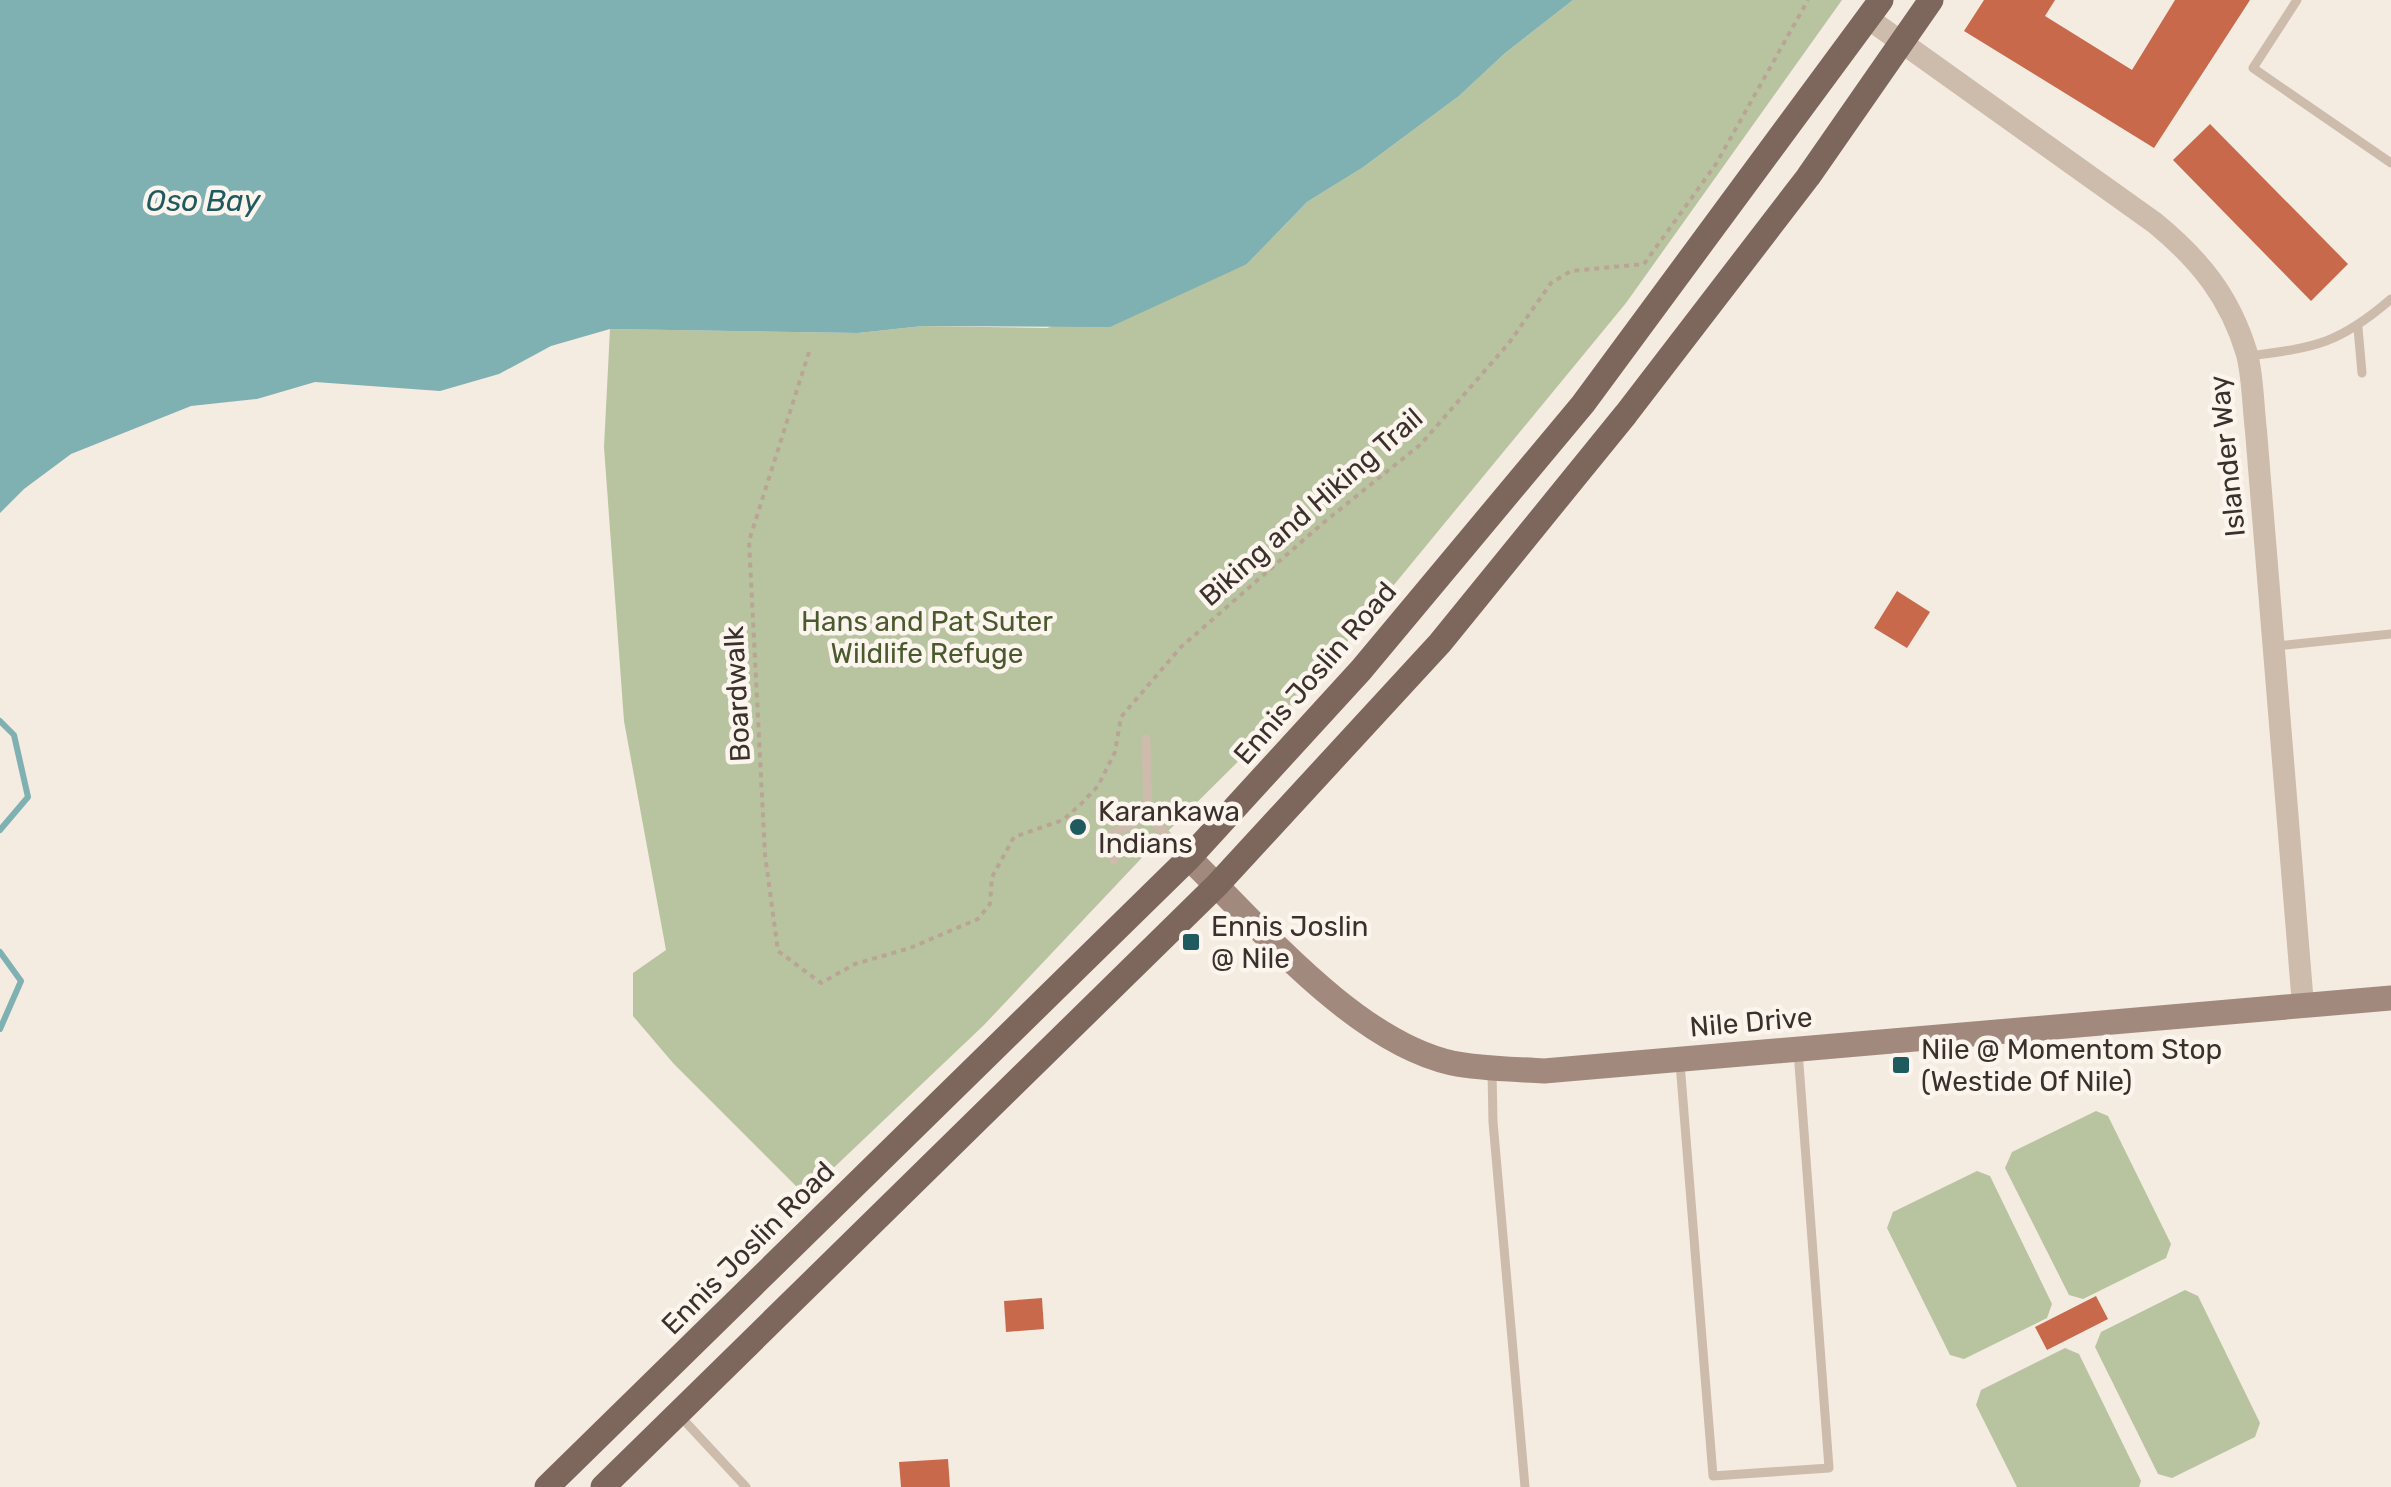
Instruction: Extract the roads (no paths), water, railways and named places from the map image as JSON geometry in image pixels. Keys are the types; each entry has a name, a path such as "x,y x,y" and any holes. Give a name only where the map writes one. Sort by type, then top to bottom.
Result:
{"main road":[{"path":"603,1487 1217,885 1440,642 1613,430 1808,176 1931,0"},
{"name":"Ennis Joslin Road","path":"548,1487 1189,858 1361,670 1583,404 1875,9"},
{"name":"Nile Drive","path":"1189,858 1337,1003 1414,1048 1450,1062 1492,1068 1544,1071 2391,998"},
{"path":"651,1386 678,1414"}],"street":[{"name":"Islander Way","path":"1875,9 1902,44 2190,253 2226,300 2247,356 2303,1005"}],"lane":[{"path":"2297,0 2254,68 2391,163"},
{"path":"2247,356 2312,347 2358,328 2391,299"},
{"path":"2375,313 2391,312"},
{"path":"2358,328 2362,374"},
{"path":"2274,646 2391,634"},
{"path":"1146,738 1148,816 1189,858"},
{"path":"1114,860 1112,834 1148,816"},
{"path":"1680,1058 1713,1476 1829,1468 1798,1048"},
{"path":"1492,1068 1492,1122 1525,1487"},
{"path":"678,1414 746,1487"}],"water":[{"name":"Oso Bay","path":"0,0 1573,0 1504,54 1459,96 1362,168 1307,202 1247,264 1110,327 923,326 858,333 610,329 551,346 499,374 440,391 315,382 257,399 191,406 71,454 24,489 0,513"}],"waterway":[{"path":"0,721 14,735 28,797 0,830"},
{"path":"0,952 21,981 0,1029"}],"place":[{"name":"Karankawa Indians","path":"1078,827"},
{"name":"Ennis Joslin @ Nile","path":"1191,942"},
{"name":"Nile @ Momentom Stop (Westide Of Nile)","path":"1901,1065"}],"park label":[{"name":"Hans and Pat Suter Wildlife Refuge","path":"927,637"}]}
